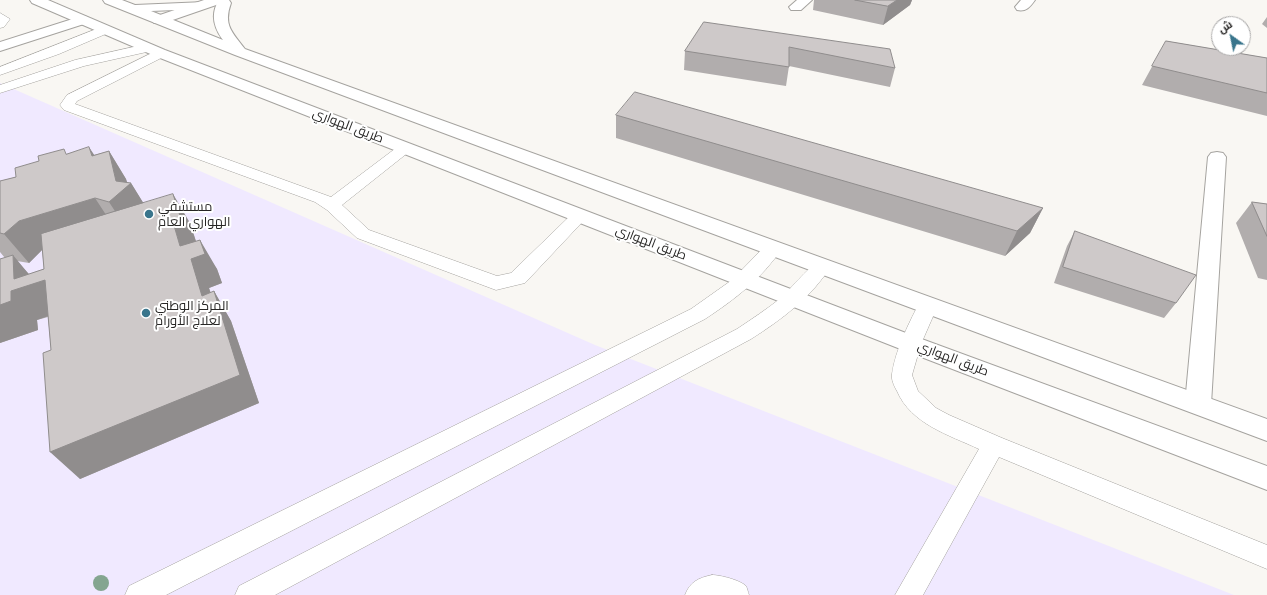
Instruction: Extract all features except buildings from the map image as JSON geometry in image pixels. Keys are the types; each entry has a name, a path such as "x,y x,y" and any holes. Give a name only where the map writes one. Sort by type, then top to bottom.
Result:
{"main road":[{"name":"طريق الهواري","path":"37,0 104,30 405,148 911,344 1267,478"},
{"path":"110,0 240,52 1267,430"},
{"path":"131,8 172,8 223,1"},
{"path":"167,23 223,1"},
{"path":"223,1 220,12 220,22 240,52"},
{"path":"167,23 200,5"},
{"path":"0,47 82,20"},
{"path":"1198,404 1217,157"}],"lane":[{"path":"0,17 4,19 0,24"},
{"path":"0,71 55,51 104,30"},
{"path":"0,89 80,63 154,50"},
{"path":"154,50 72,98 67,105 69,108 322,198 333,204 347,221 363,234 496,283 518,278 580,216"},
{"path":"333,204 405,148"},
{"path":"138,595 698,314 724,298 746,280 774,248"},
{"path":"248,595 744,334 771,317 794,298 822,266"},
{"path":"928,305 911,344 902,375 910,397 928,414 941,422 994,445 1267,557"},
{"path":"908,595 994,445"},
{"path":"698,595 704,590 720,587 736,595"}],"shaded area":[{"name":"مستشفي الهواري العام","path":"0,83 595,345 1234,595 0,595"}],"place":[{"name":"مستشفي الهواري العام","path":"149,214"},
{"name":"المركز الوطني لعلاج الأورام","path":"146,313"}]}
